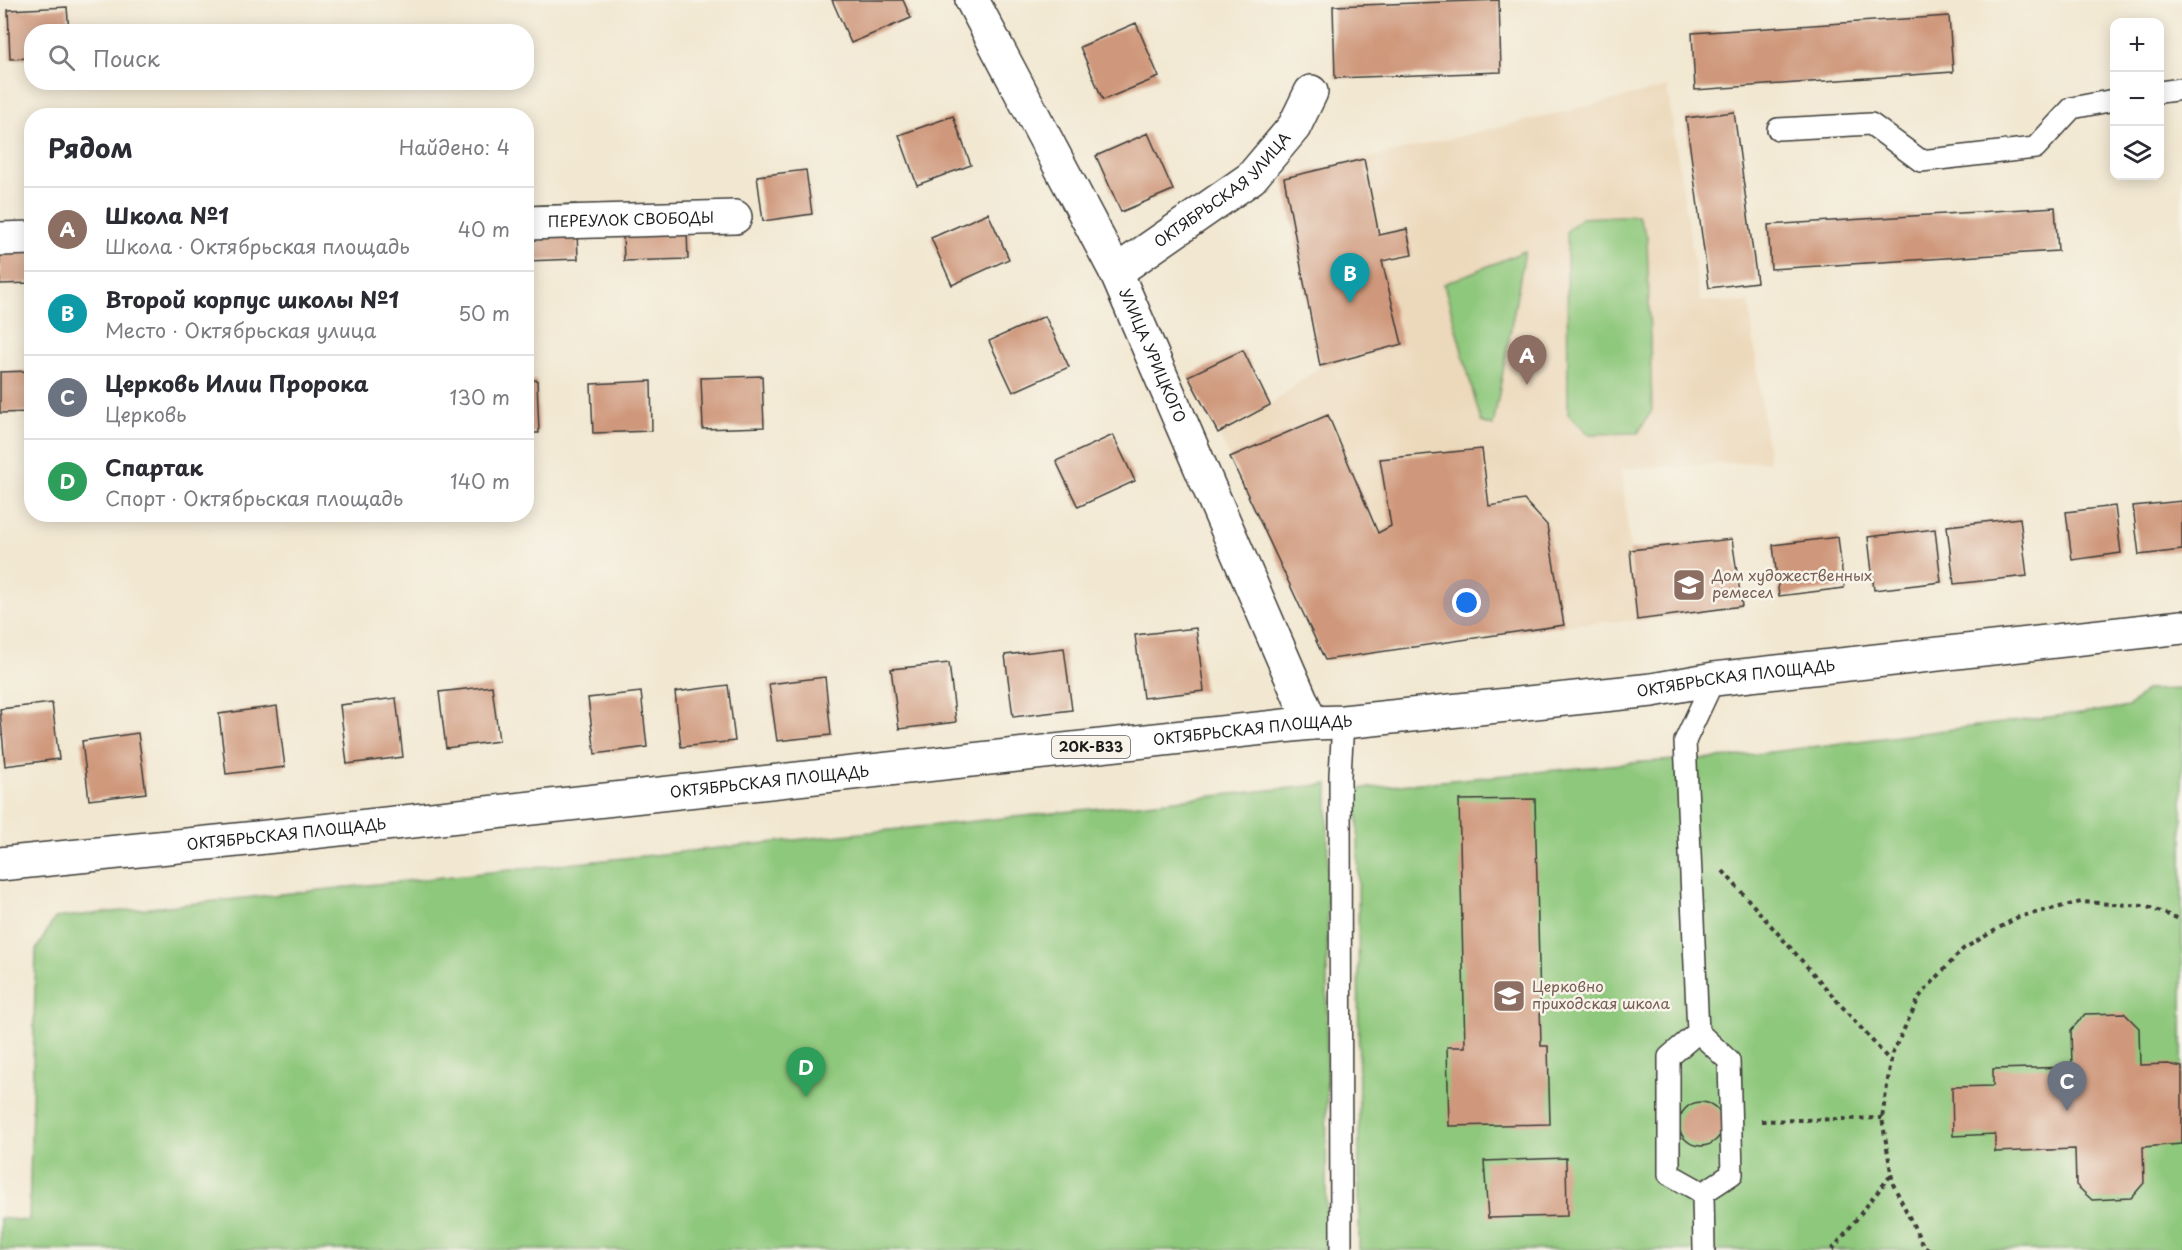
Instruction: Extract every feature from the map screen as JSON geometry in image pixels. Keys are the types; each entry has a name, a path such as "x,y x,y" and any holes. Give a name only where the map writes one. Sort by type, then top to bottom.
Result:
{"main road":[{"name":"УЛИЦА УРИЦКОГО","path":"972,0 1116,272 1311,723"},
{"name":"ОКТЯБРЬСКАЯ УЛИЦА","path":"1116,272 1251,178 1294,128 1311,92"},
{"name":"ПЕРЕУЛОК СВОБОДЫ","path":"534,223 735,217"},
{"path":"0,239 24,238"},
{"name":"ОКТЯБРЬСКАЯ ПЛОЩАДЬ","path":"0,864 1311,723 1343,722 1652,690 1714,679 2182,627"}],"lane":[{"path":"2164,91 2182,89"},
{"path":"1778,129 1871,124 1921,160 2035,148 2072,108 2110,101"},
{"path":"1703,1193 1732,1174 1728,1061 1698,1032 1685,741 1714,679"},
{"path":"1341,1250 1340,775 1343,722"},
{"path":"1698,1032 1669,1057 1669,1174 1703,1193"},
{"path":"1703,1193 1704,1250"}],"path":[{"path":"1689,832 1891,1061"},
{"path":"1929,1250 1922,1244 1893,1184 1882,1118 1892,1054 1920,996 1963,949 2018,917 2081,902 2145,906 2182,920"},
{"path":"1731,1122 1882,1118"},
{"path":"1832,1250 1891,1175"}],"shaded area":[{"path":"1667,87 1700,301 1749,302 1769,461 1622,469 1637,620 1564,625 1325,660 1218,433 1270,405 1320,366 1284,178"}],"green space":[{"path":"1638,215 1647,237 1652,410 1638,433 1589,434 1568,414 1567,231 1581,218"},
{"path":"1525,251 1493,426 1481,422 1444,284"},
{"path":"2182,689 2182,1250 1359,1250 1358,789 1642,762 1732,757 2129,707 2146,690"},
{"path":"1328,784 1326,1250 0,1250 0,1218 29,1221 36,950 55,918"}],"building":[{"path":"832,0 903,0 911,18 851,43"},
{"path":"1499,0 1501,72 1335,78 1333,6"},
{"path":"67,7 68,24 24,24 24,58 10,59 8,10"},
{"path":"1949,16 1953,72 1695,90 1692,33"},
{"path":"1136,23 1159,77 1103,100 1080,47"},
{"path":"1734,112 1757,282 1709,288 1686,118"},
{"path":"953,116 971,165 917,185 899,135"},
{"path":"1148,133 1173,190 1121,212 1096,156"},
{"path":"1364,159 1379,235 1407,229 1412,255 1382,261 1402,344 1320,366 1284,178"},
{"path":"806,170 812,214 763,221 757,176"},
{"path":"576,204 578,259 534,261 534,206"},
{"path":"686,205 688,259 624,261 622,208"},
{"path":"2055,207 2058,251 1771,269 1768,225"},
{"path":"988,213 1009,259 952,285 931,238"},
{"path":"24,234 24,283 0,284 0,235"},
{"path":"1045,316 1069,367 1013,392 989,341"},
{"path":"1243,350 1270,405 1218,433 1188,376"},
{"path":"24,371 24,412 0,413 0,372"},
{"path":"762,376 764,427 703,429 701,378"},
{"path":"534,380 537,380 539,433 534,433"},
{"path":"651,381 652,431 593,433 591,384"},
{"path":"1328,415 1378,533 1391,526 1380,459 1482,449 1489,506 1524,500 1547,525 1564,625 1325,660 1230,457"},
{"path":"1113,435 1135,481 1078,507 1056,461"},
{"path":"2182,501 2182,550 2139,555 2133,506"},
{"path":"2115,506 2121,553 2072,560 2066,512"},
{"path":"2020,518 2027,576 1954,584 1947,526"},
{"path":"1935,529 1941,582 1874,590 1868,537"},
{"path":"1838,537 1844,588 1779,596 1773,545"},
{"path":"1732,539 1742,606 1637,620 1630,550"},
{"path":"1196,628 1204,691 1143,698 1135,635"},
{"path":"1064,648 1072,710 1013,717 1005,655"},
{"path":"949,663 956,722 899,729 891,669"},
{"path":"825,677 831,735 777,741 769,684"},
{"path":"728,685 735,741 681,747 675,692"},
{"path":"492,686 499,741 446,748 439,692"},
{"path":"641,692 647,747 595,754 588,698"},
{"path":"396,698 403,757 347,764 340,705"},
{"path":"52,703 59,759 5,766 0,709"},
{"path":"277,706 285,767 226,774 219,714"},
{"path":"138,733 146,793 89,800 82,741"},
{"path":"1535,799 1541,1046 1548,1046 1550,1124 1449,1126 1447,1047 1465,1047 1459,800"},
{"path":"2124,1013 2139,1028 2140,1065 2168,1064 2182,1067 2182,1144 2143,1147 2144,1183 2131,1198 2092,1200 2076,1185 2075,1149 1995,1152 1995,1134 1953,1136 1952,1087 1993,1086 1993,1069 2072,1067 2071,1030 2085,1014"},
{"path":"1701,1102 1710,1103 1717,1108 1722,1115 1722,1133 1717,1140 1710,1145 1701,1146 1692,1145 1685,1140 1680,1133 1679,1124 1680,1115 1685,1108 1692,1103"},
{"path":"1566,1158 1567,1216 1488,1218 1484,1161"}],"place":[{"name":"Второй корпус школы №1","path":"1350,303"},
{"name":"Школа №1","path":"1527,385"},
{"name":"Дом художественных ремесел","path":"1689,585"},
{"name":"Церковно приходская школа","path":"1509,996"},
{"name":"Спартак","path":"806,1097"},
{"name":"Церковь Илии Пророка","path":"2067,1111"}]}
